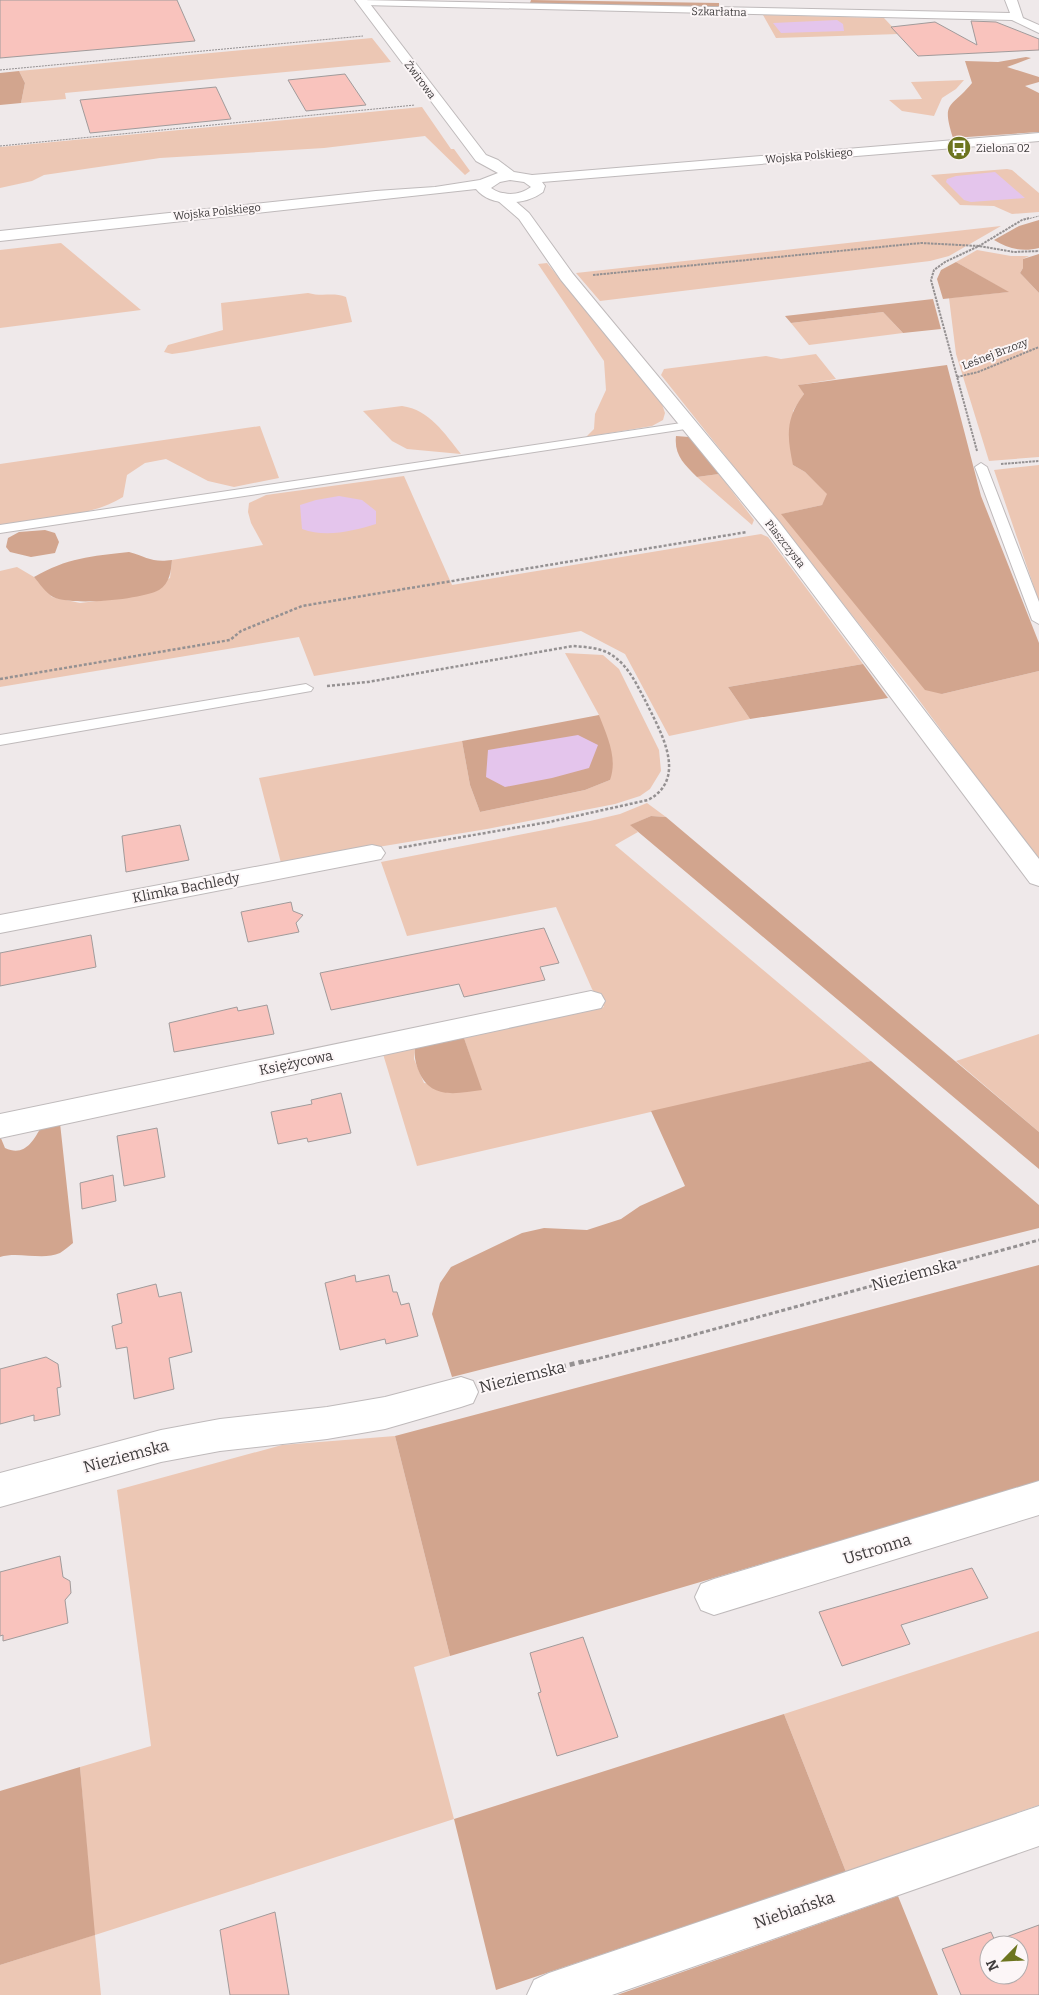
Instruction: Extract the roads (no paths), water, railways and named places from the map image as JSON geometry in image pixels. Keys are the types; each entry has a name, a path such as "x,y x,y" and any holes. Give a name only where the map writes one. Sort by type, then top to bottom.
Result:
{"street":[{"path":"1011,0 1016,17 1039,29"},
{"name":"Szkarłatna","path":"362,1 1016,17"},
{"name":"Żwirowa","path":"362,1 438,104 481,158 493,163 510,176"},
{"name":"Wojska Polskiego","path":"534,183 571,182 580,176 1039,137"},
{"name":"Żwirowa","path":"481,158 479,165 486,185"},
{"path":"486,185 510,176 534,183 535,192 523,206"},
{"name":"Wojska Polskiego","path":"0,236 376,195 435,191 446,193 486,185"},
{"name":"Piaszczysta","path":"486,185 502,197 523,206 568,277 688,426 773,527 1038,874"},
{"name":"Klimka Bachledy","path":"0,924 372,853"},
{"name":"Księżycowa","path":"0,1126 591,1000"},
{"name":"Nieziemska","path":"0,1490 161,1446 220,1435 327,1424 385,1413 461,1392"},
{"name":"Ustronna","path":"714,1597 1039,1498"},
{"name":"Niebiańska","path":"549,1995 1039,1826"}],"lane":[{"path":"0,530 688,426"},
{"path":"981,467 1039,620"},
{"path":"0,740 306,688"}],"place":[{"name":"Zielona 02","path":"959,148"}]}
